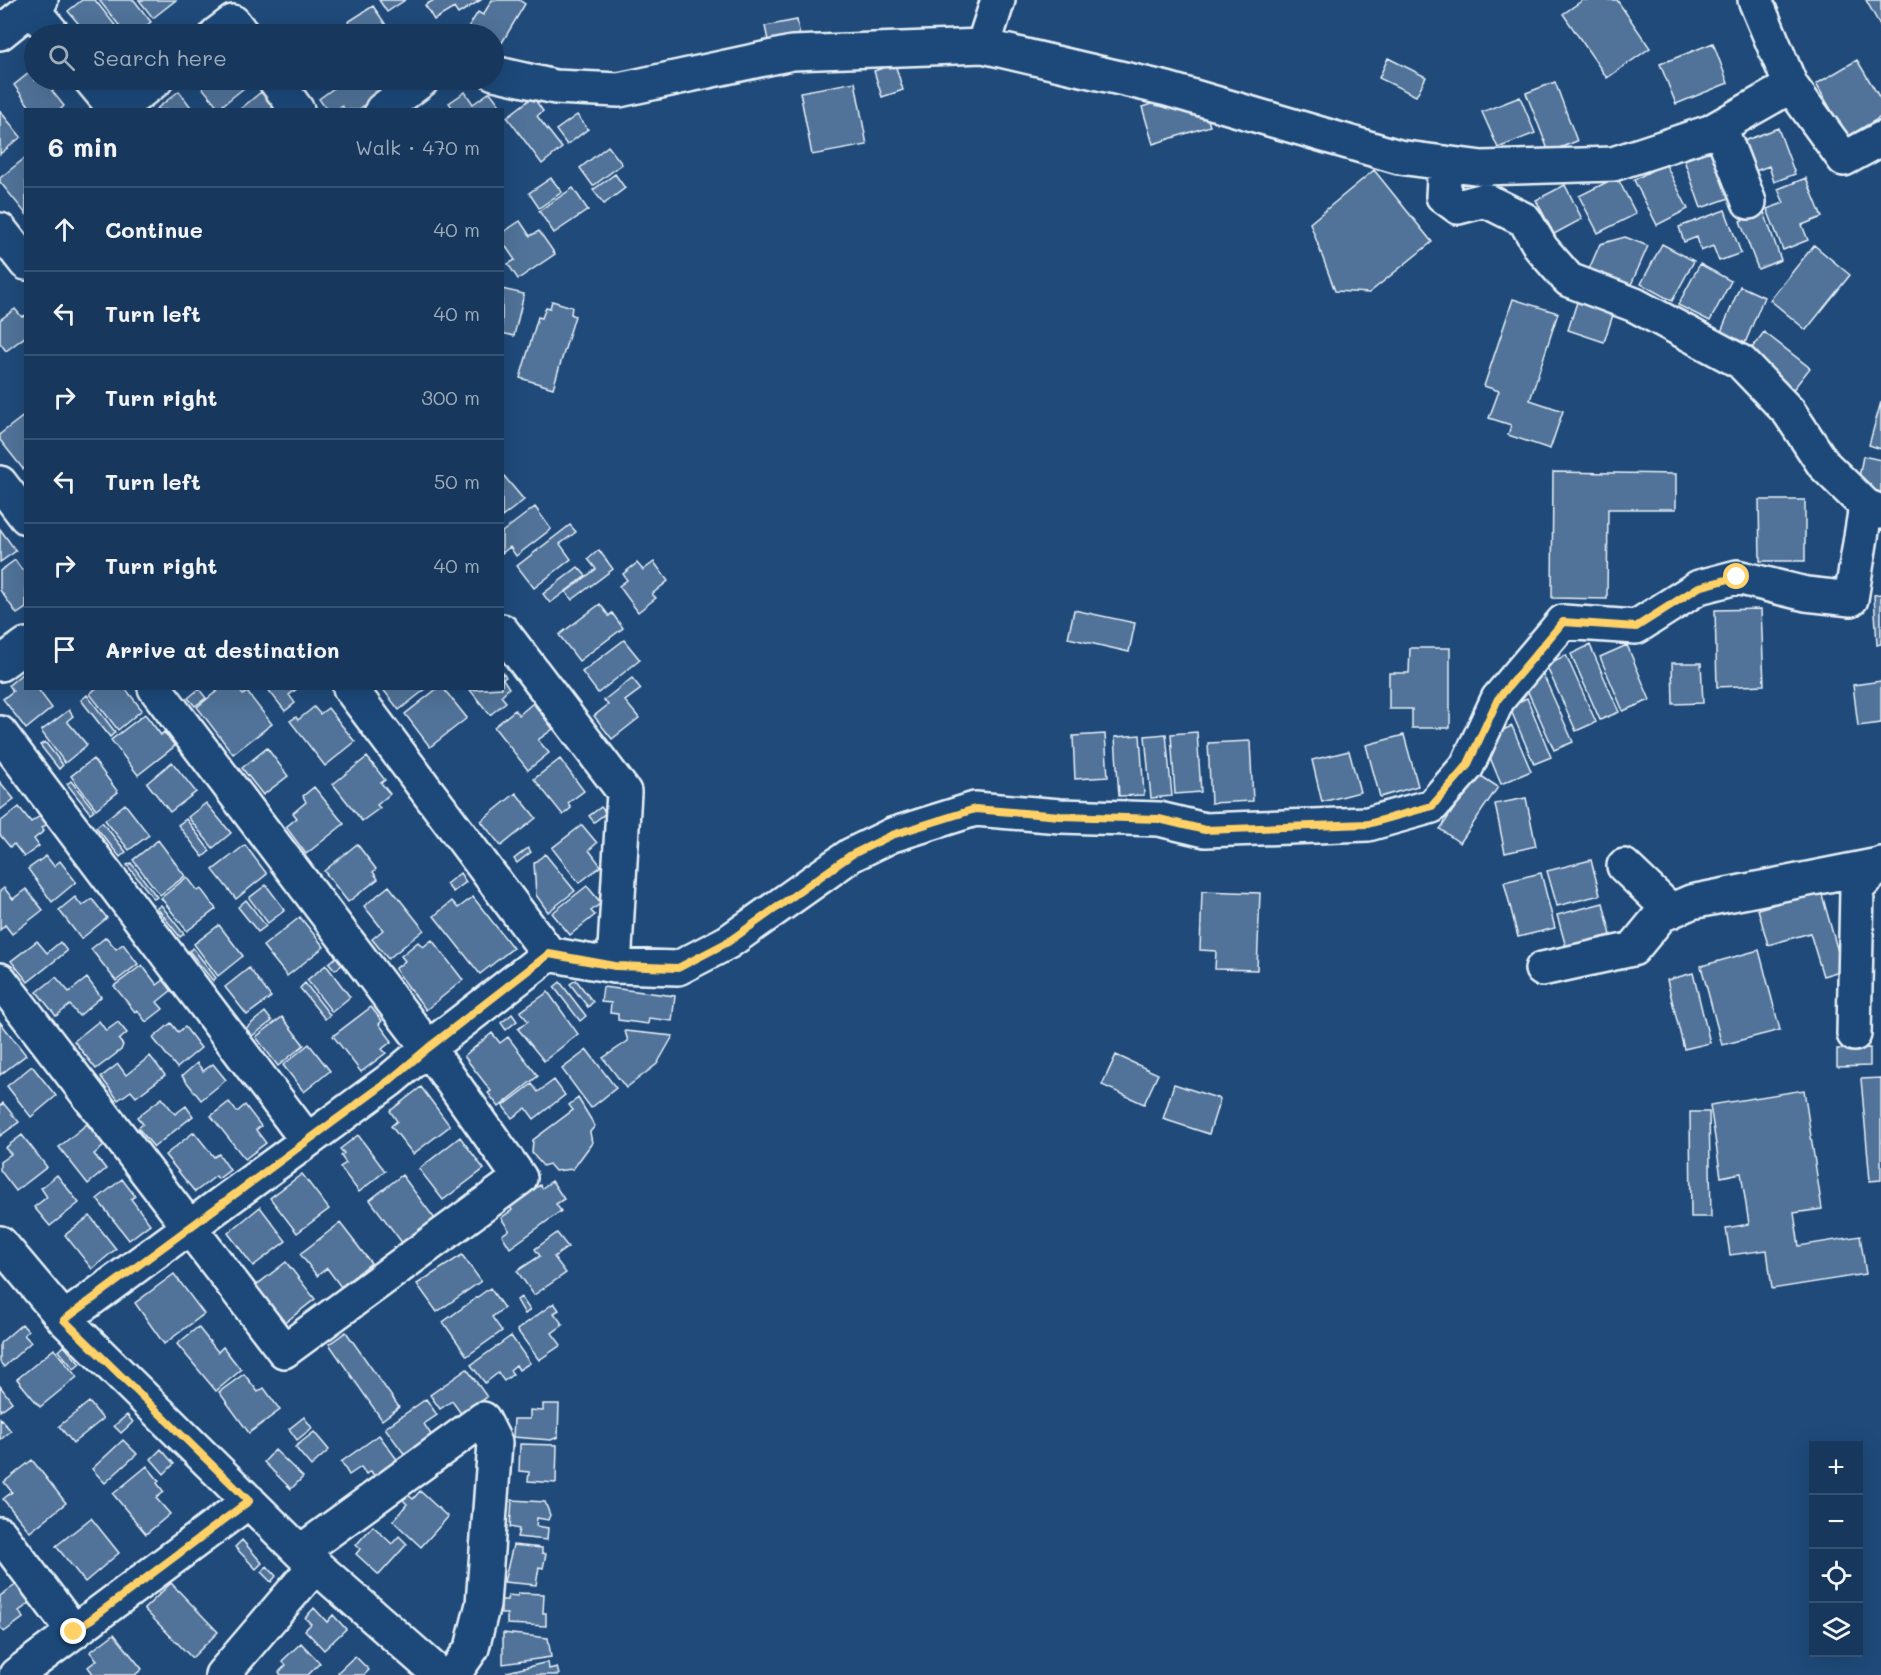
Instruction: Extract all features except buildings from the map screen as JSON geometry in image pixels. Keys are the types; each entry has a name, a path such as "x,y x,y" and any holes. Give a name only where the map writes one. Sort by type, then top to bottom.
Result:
{"street":[{"path":"983,46 998,0"},
{"path":"1755,0 1791,86 1844,159 1881,139"},
{"path":"0,33 36,4 47,24"},
{"path":"504,75 555,87 619,90 792,53 983,46 1167,89 1399,157 1482,168 1613,164 1710,132 1791,86"},
{"path":"99,90 114,108"},
{"path":"119,108 143,90"},
{"path":"282,90 296,108"},
{"path":"385,108 409,90"},
{"path":"1720,127 1749,202"},
{"path":"351,690 549,954 615,966 678,968 728,942 851,855 892,835 975,809 1060,816 1159,819 1205,830 1368,824 1432,806 1467,766 1498,699 1563,622 1636,627 1699,587 1737,577 1806,594 1851,599 1874,509 1824,465 1789,412 1741,362 1635,305 1569,280 1541,248 1526,220 1485,200 1458,207 1443,196 1445,163"},
{"path":"0,230 24,260"},
{"path":"0,483 24,514"},
{"path":"504,634 624,792 615,966"},
{"path":"0,664 24,646"},
{"path":"0,980 284,1351 520,1178 428,1048 157,690"},
{"path":"0,733 307,1140"},
{"path":"1542,969 1633,949 1661,915 1691,902 1880,865"},
{"path":"1854,1034 1857,888 1880,865"},
{"path":"1624,866 1671,911"},
{"path":"64,1320 390,1080 549,954"},
{"path":"0,1243 64,1320 308,1559 440,1675"},
{"path":"222,1675 308,1559 483,1419 495,1443 483,1604 472,1648 453,1675"},
{"path":"16,1675 249,1501"},
{"path":"0,1534 74,1632"}],"route":[{"path":"74,1632 249,1501 64,1320 390,1080 549,954 615,966 678,968 728,942 851,855 892,835 975,809 1060,816 1159,819 1205,830 1368,824 1432,806 1467,766 1498,699 1563,622 1636,627 1699,587 1737,577"}]}
